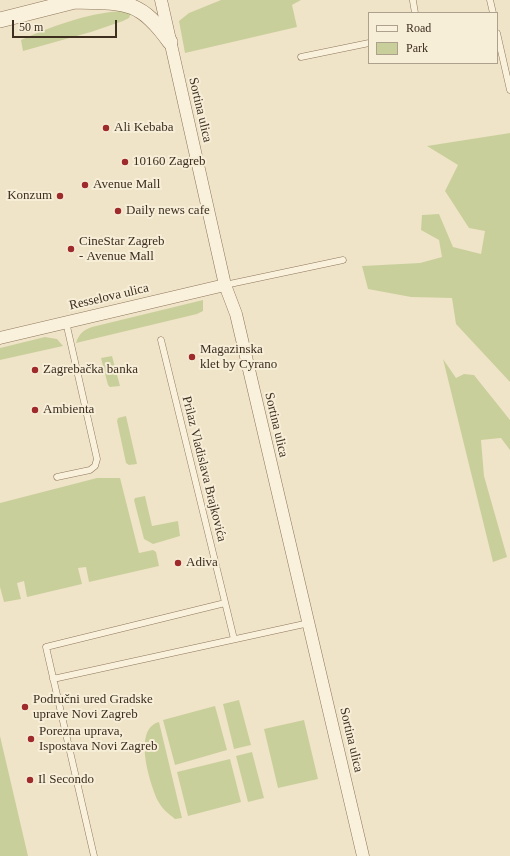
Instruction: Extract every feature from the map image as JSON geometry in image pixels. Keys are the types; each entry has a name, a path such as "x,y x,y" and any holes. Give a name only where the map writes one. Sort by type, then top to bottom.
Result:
{"street":[{"path":"0,20 76,0 124,3 139,8 152,17 170,42"},
{"name":"Sortina ulica","path":"161,0 225,285 236,314 363,856"},
{"name":"Resselova ulica","path":"0,338 225,285"}],"lane":[{"path":"490,0 492,12"},
{"path":"413,1 415,12"},
{"path":"498,37 510,90"},
{"path":"301,57 368,43"},
{"path":"225,285 343,260"},
{"path":"57,477 90,470 95,466 97,459 66,322"},
{"name":"Prilaz Vladislava Brajkovića","path":"161,340 234,640"},
{"path":"94,856 46,647 225,603"},
{"path":"53,679 309,623"}],"green space":[{"path":"221,0 301,0 292,5 297,27 185,53 179,21 189,13"},
{"path":"120,11 131,13 129,18 91,32 23,51 21,40 57,25 94,15"},
{"path":"510,133 510,382 456,324 452,298 411,297 368,289 362,266 420,263 442,257 439,240 421,230 422,215 439,214 453,247 481,254 485,231 469,228 445,191 458,165 427,146"},
{"path":"203,300 203,311 197,314 76,343 78,337 82,333 92,327"},
{"path":"45,337 57,339 63,346 0,360 0,348"},
{"path":"112,356 120,386 110,387 108,385 101,358"},
{"path":"443,359 456,378 464,374 474,375 510,420 510,450 501,438 481,440 484,476 507,557 493,562"},
{"path":"126,416 137,464 129,465 126,463 117,421 118,418"},
{"path":"97,478 120,478 139,553 153,550 156,552 159,566 89,582 86,567 78,568 82,584 27,597 24,581 17,583 21,599 4,602 0,587 0,503"},
{"path":"145,496 152,526 178,521 180,536 153,544 144,539 134,500 135,498"},
{"path":"239,700 251,745 234,749 223,704"},
{"path":"215,706 227,750 175,765 163,720"},
{"path":"304,720 318,779 278,788 264,729"},
{"path":"159,722 182,818 175,819 158,801 151,782 145,758 146,735 151,727"},
{"path":"0,736 28,856 0,856"},
{"path":"252,752 264,798 248,802 236,756"},
{"path":"230,759 241,802 188,816 177,772"}],"place":[{"name":"Ali Kebaba","path":"106,128"},
{"name":"10160 Zagreb","path":"125,162"},
{"name":"Avenue Mall","path":"85,185"},
{"name":"Konzum","path":"60,196"},
{"name":"Daily news cafe","path":"118,211"},
{"name":"CineStar Zagreb - Avenue Mall","path":"71,249"},
{"name":"Magazinska klet by Cyrano","path":"192,357"},
{"name":"Zagrebačka banka","path":"35,370"},
{"name":"Ambienta","path":"35,410"},
{"name":"Adiva","path":"178,563"},
{"name":"Područni ured Gradske uprave Novi Zagreb","path":"25,707"},
{"name":"Porezna uprava, Ispostava Novi Zagreb","path":"31,739"},
{"name":"Il Secondo","path":"30,780"}]}
